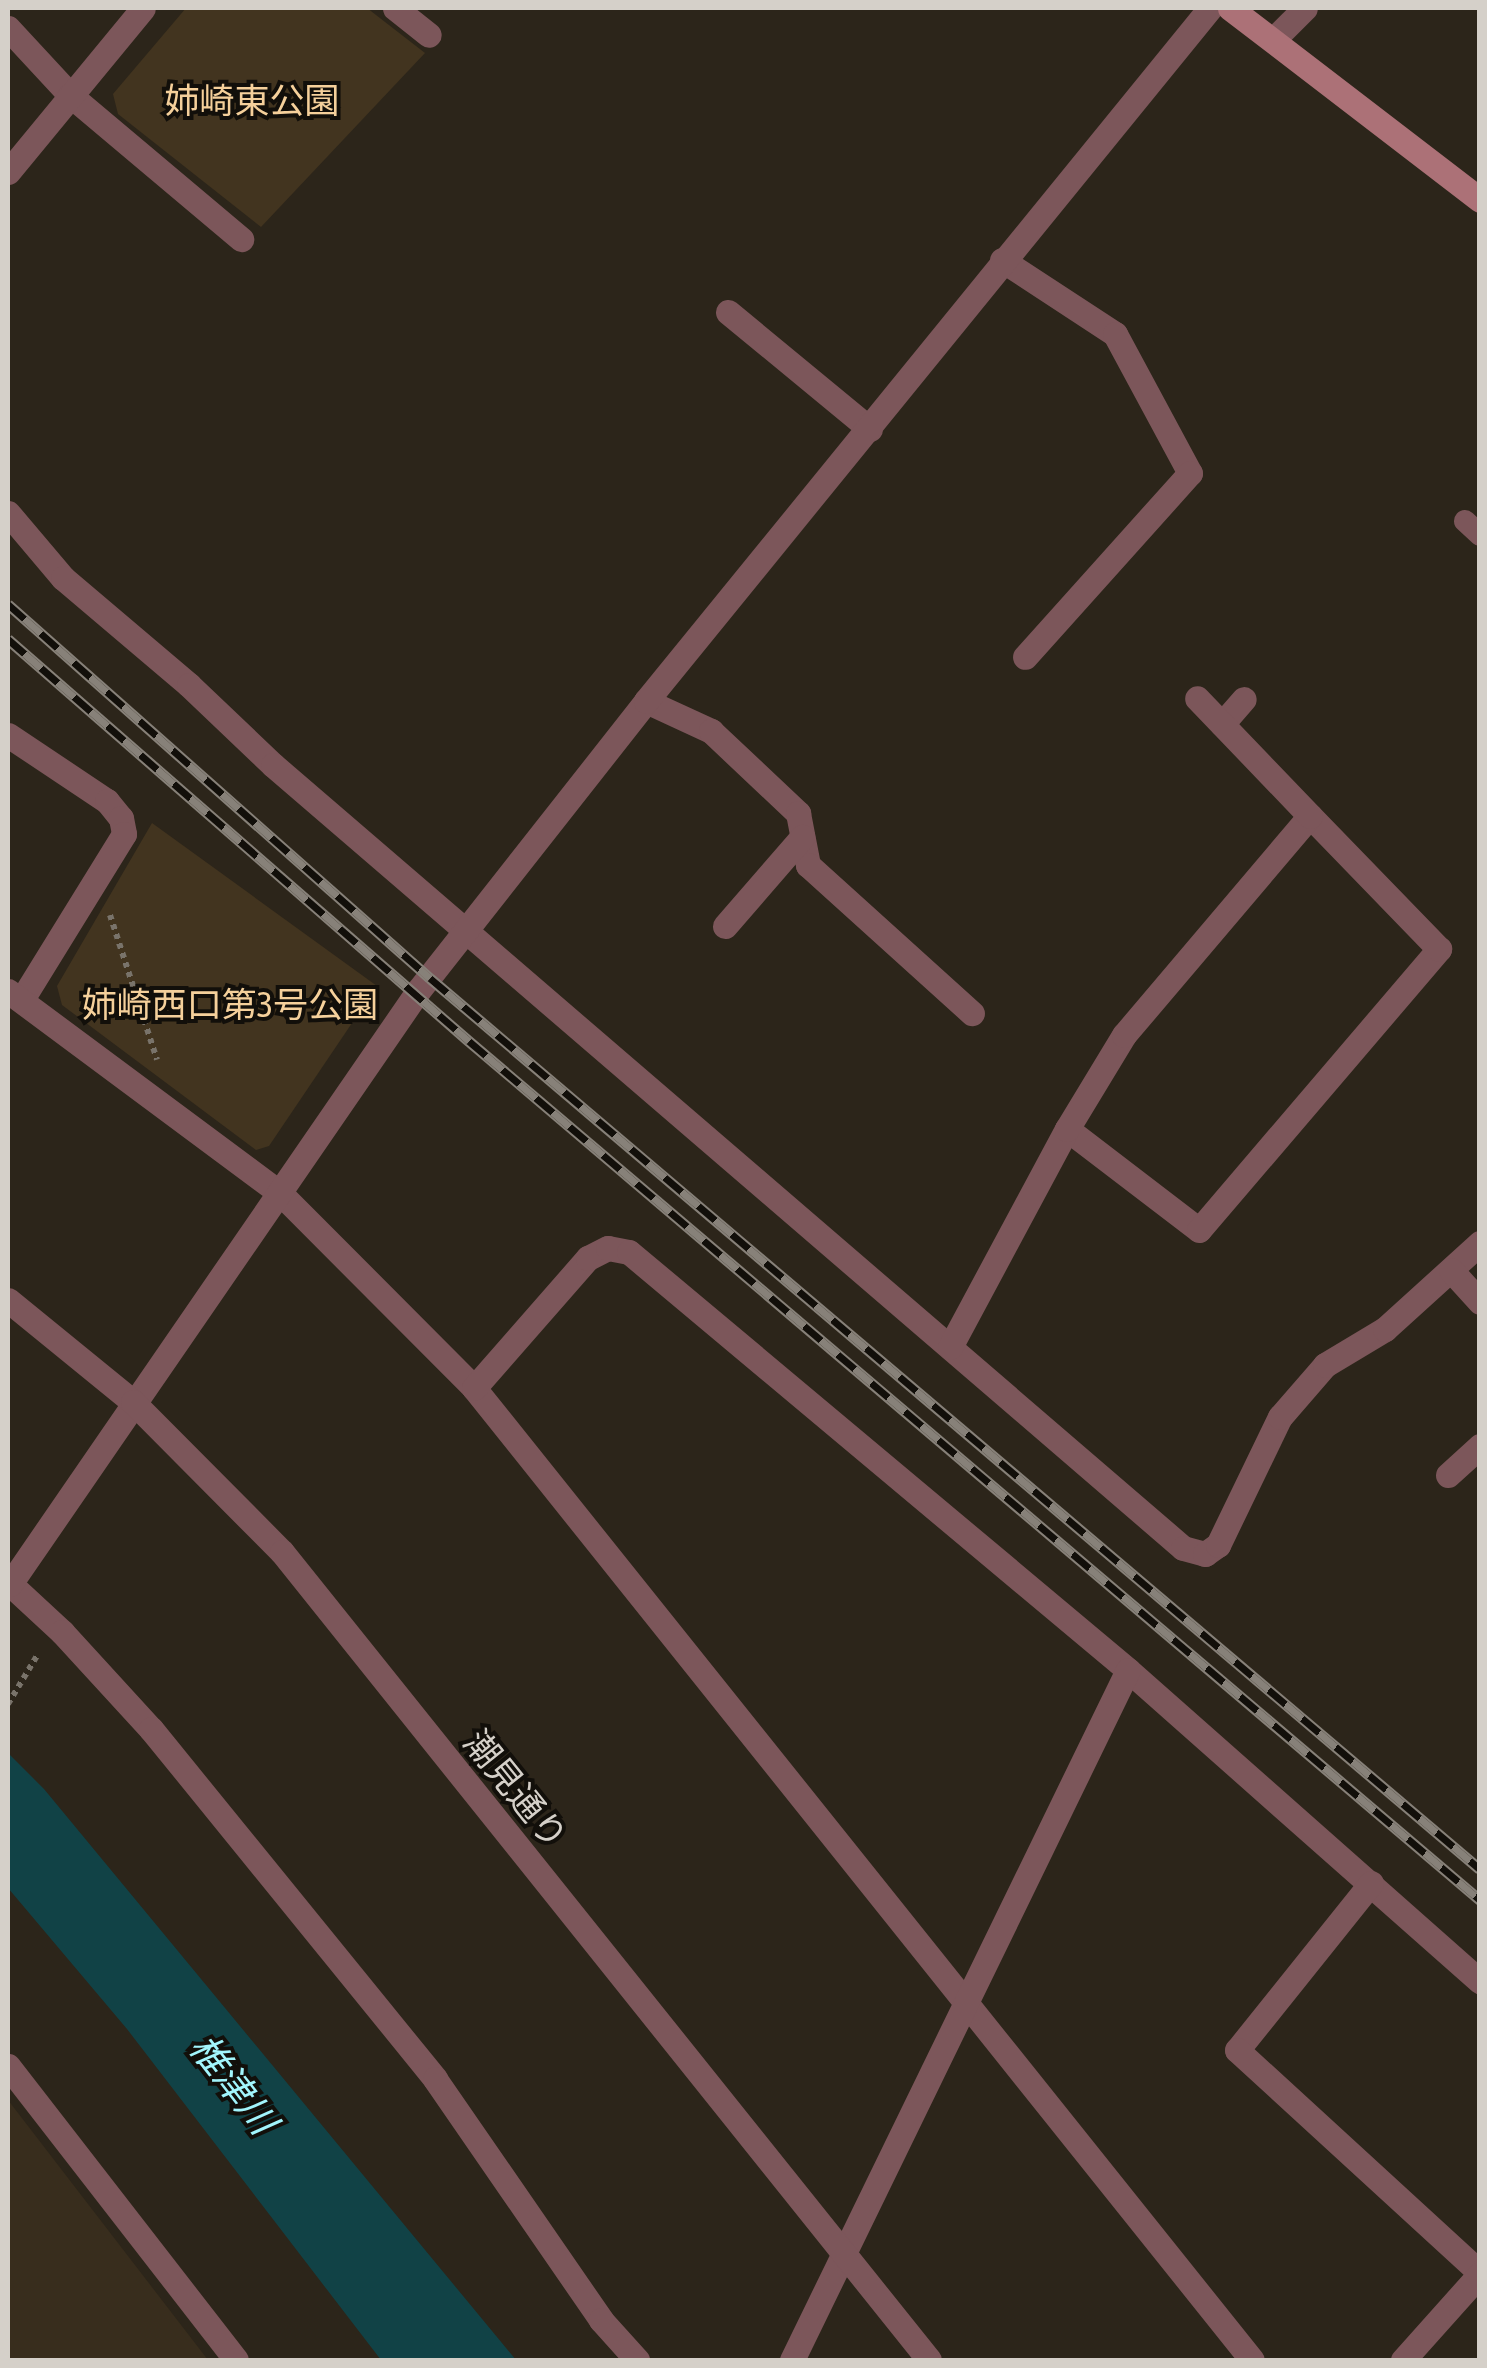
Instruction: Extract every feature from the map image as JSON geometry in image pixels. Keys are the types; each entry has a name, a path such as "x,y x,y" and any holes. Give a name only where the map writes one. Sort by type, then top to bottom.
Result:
{"main road":[{"path":"1230,8 1480,200"}],"street":[{"path":"8,172 143,8"},
{"path":"395,8 429,35"},
{"path":"637,2360 600,2320 435,2079 152,1729 62,1632 9,1583 410,1002 646,701 1210,8"},
{"path":"1273,40 1305,8"},
{"path":"8,28 70,95 240,238"},
{"path":"1002,260 1115,334 1190,473 1025,658"},
{"path":"728,312 870,428"},
{"path":"8,514 63,578 465,930 1184,1548 1205,1554 1218,1544 1280,1417 1324,1365 1385,1329 1480,1243"},
{"path":"1066,1129 1199,1230 1439,949 1197,698"},
{"path":"1222,724 1244,699"},
{"path":"646,701 711,732 798,814 808,865 972,1014"},
{"path":"8,735 106,801 121,818 124,834 14,995 279,1192 474,1388 1252,2360"},
{"path":"950,1346 1066,1129 1124,1035 1310,816"},
{"path":"726,926 802,836"},
{"path":"474,1388 588,1258 608,1248 629,1252 1128,1670 1480,1980"},
{"path":"1451,1270 1480,1302"},
{"name":"潮見通り","path":"8,1300 133,1402 282,1552 929,2360"},
{"path":"1448,1475 1480,1446"},
{"path":"792,2360 1128,1670"},
{"path":"1371,1883 1236,2050 1480,2273 1403,2360"},
{"path":"8,2066 236,2360"}],"path":[{"path":"107,904 158,1063"},
{"path":"8,1704 40,1651"}],"shaded area":[{"path":"8,2100 208,2360 8,2360"}],"green space":[{"name":"姉崎東公園","path":"186,8 367,8 425,53 261,227 118,114 113,94"},
{"name":"姉崎西口第3号公園","path":"152,823 377,986 269,1146 256,1150 62,1005 57,986"}],"water":[{"name":"椎津川","path":"8,1753 44,1789 516,2360 381,2360 127,2029 8,1888"}],"railway":[{"path":"8,604 430,978 1480,1869"},
{"path":"8,639 469,1041 1480,1900"}]}
